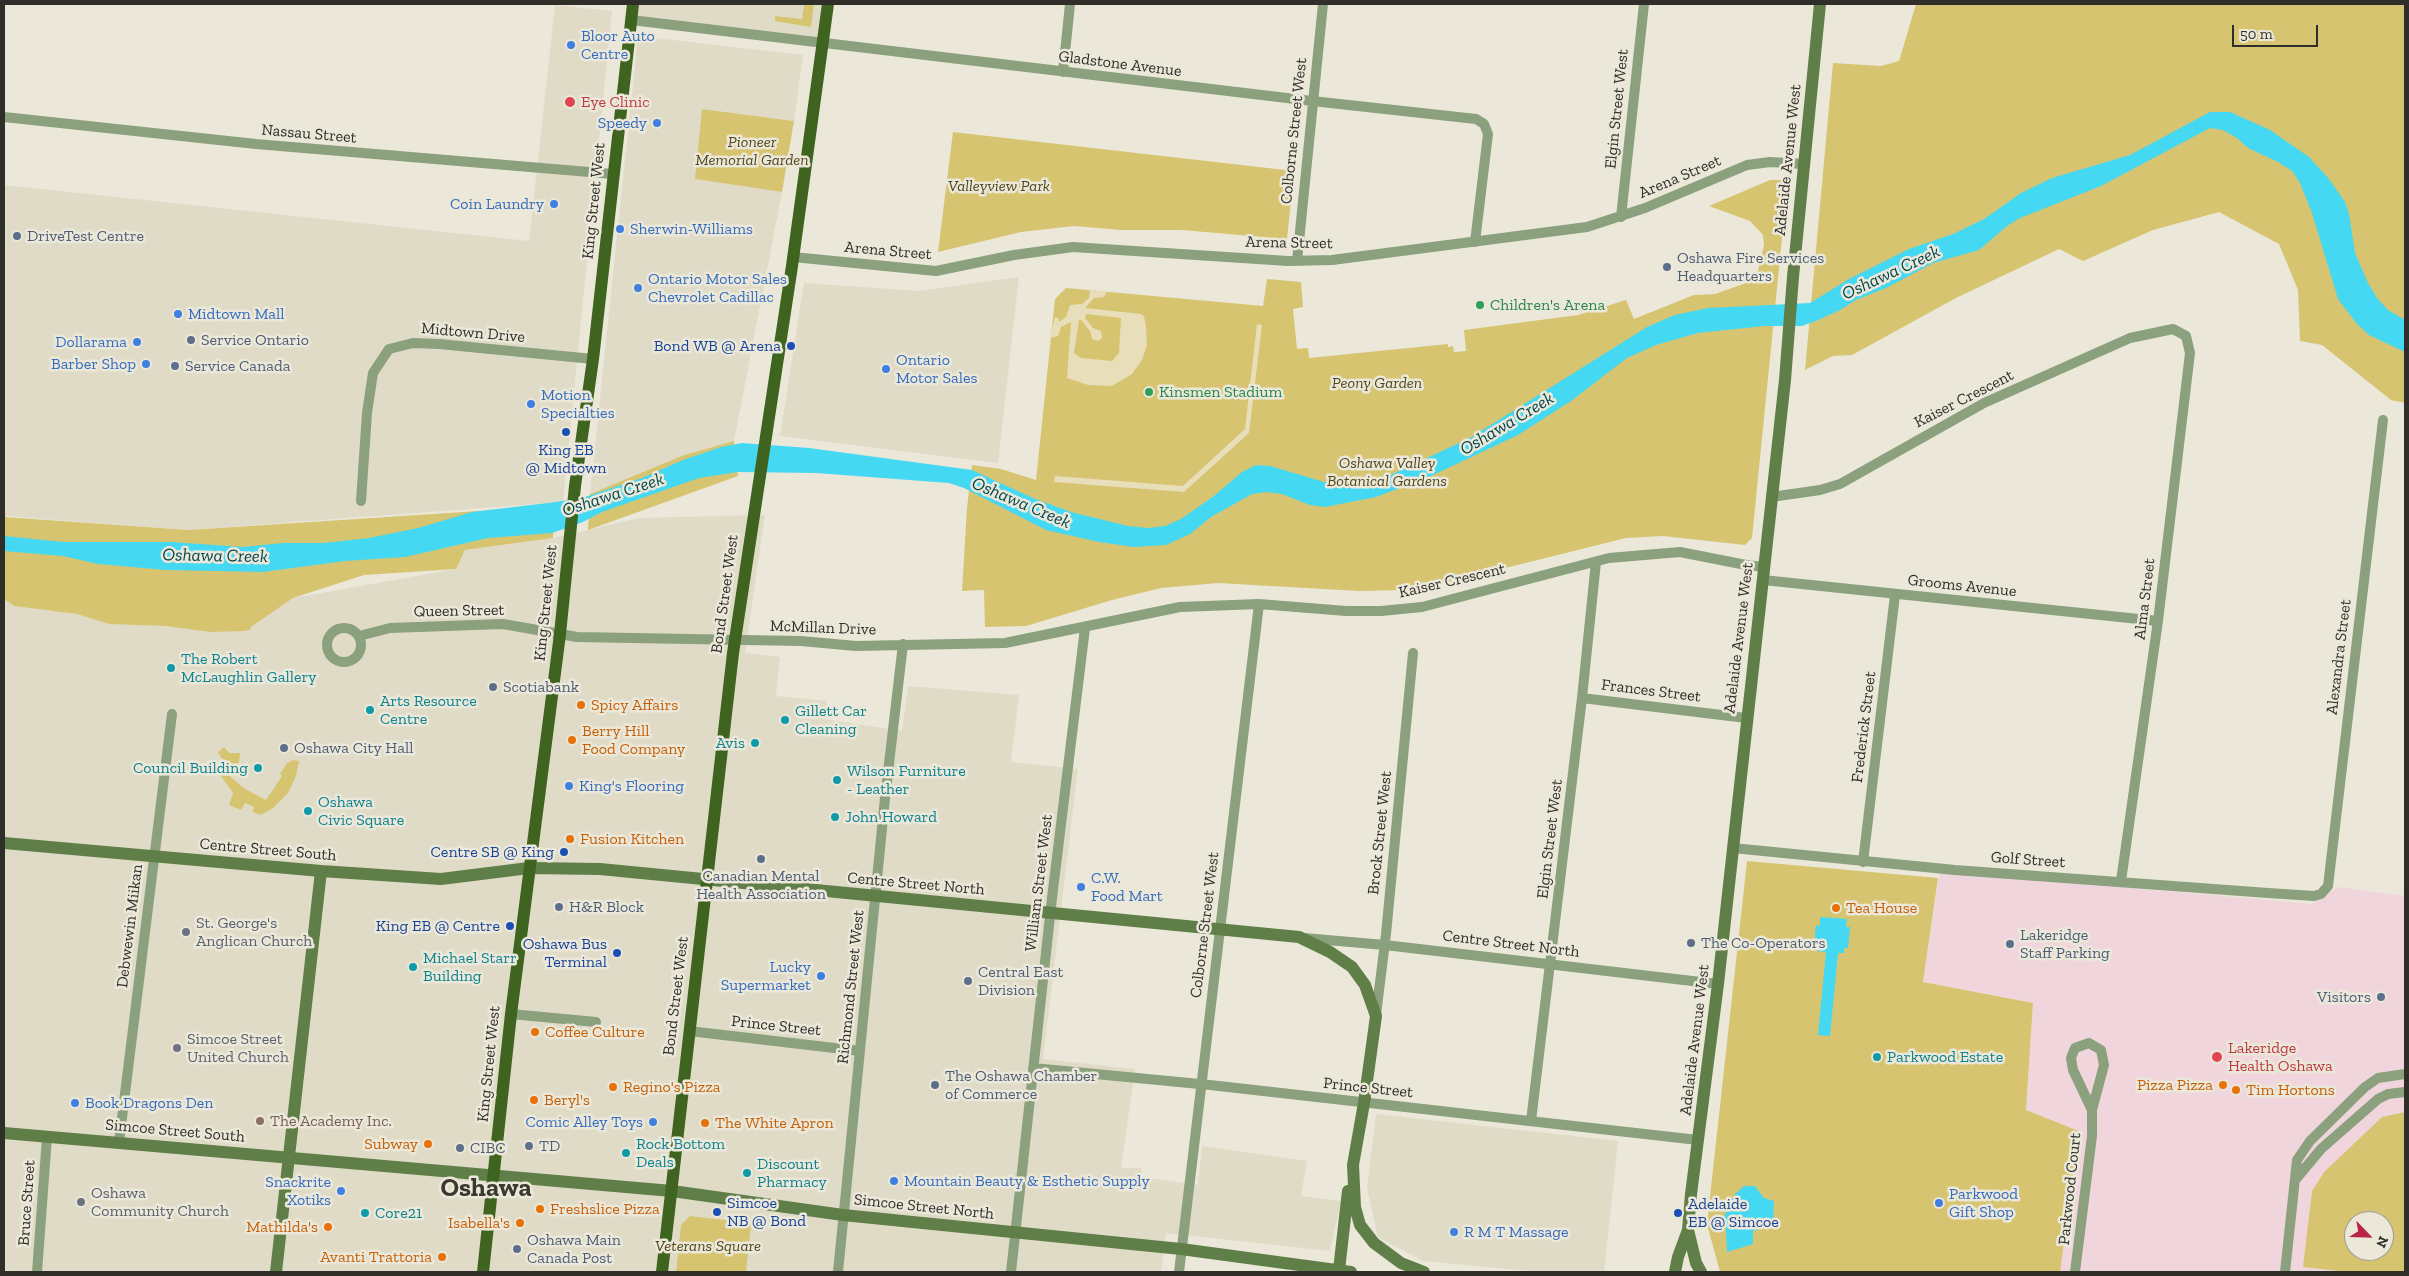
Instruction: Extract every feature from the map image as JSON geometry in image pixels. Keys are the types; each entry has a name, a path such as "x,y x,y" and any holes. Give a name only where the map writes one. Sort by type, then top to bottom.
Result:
{"main road":[{"name":"King Street West","path":"483,1272 510,1014 560,634 569,534 593,359 633,4"},
{"name":"Bond Street West","path":"662,1272 705,880 734,640 793,257 828,4"},
{"name":"Adelaide Avenue West","path":"1701,1272 1696,1263 1688,1230 1718,984 1785,380 1787,338 1820,4"},
{"name":"Centre Street South","path":"4,843 440,880 529,868"},
{"name":"Centre Street North","path":"529,868 600,869 1299,937 1330,952 1352,967"},
{"path":"276,1272 321,871"},
{"name":"Brock Street West","path":"1352,967 1365,985 1376,1016 1353,1165 1355,1208 1360,1225 1374,1243 1401,1263 1424,1272"},
{"name":"Simcoe Street South","path":"4,1133 494,1175"},
{"path":"1343,1272 1353,1165"},
{"name":"Simcoe Street North","path":"494,1175 672,1191 843,1215 1181,1250 1343,1272"},
{"path":"1675,1272 1678,1257 1688,1230"}],"street":[{"path":"1063,72 1070,4"},
{"name":"Colborne Street West","path":"1297,261 1322,4"},
{"name":"Elgin Street West","path":"1621,218 1644,4"},
{"name":"Gladstone Avenue","path":"631,20 1312,102 1476,118 1484,124 1488,134 1475,242"},
{"name":"Nassau Street","path":"4,117 256,144 613,174"},
{"name":"Arena Street","path":"793,257 936,271 1022,254 1073,247 1297,261 1332,260 1587,227 1621,218 1747,165 1770,162 1804,164"},
{"name":"Kaiser Crescent","path":"1771,497 1820,490 1840,484 1984,403 2130,338 2173,328"},
{"name":"Alma Street","path":"2121,881 2158,621 2190,353 2186,336 2173,328"},
{"name":"Midtown Drive","path":"361,501 367,413 373,374 389,349 413,343 439,344 593,359"},
{"name":"Alexandra Street","path":"2321,894 2328,886 2383,420"},
{"name":"Kaiser Crescent","path":"1085,628 1180,607 1259,604 1346,611 1381,611 1422,607 1609,558 1680,552 1746,565 1764,566"},
{"name":"Elgin Street West","path":"1531,1120 1582,698 1596,562"},
{"name":"Grooms Avenue","path":"1763,580 2158,621"},
{"name":"Frederick Street","path":"1863,862 1895,595"},
{"name":"Colborne Street West","path":"1179,1272 1259,604"},
{"name":"Queen Street","path":"359,636 390,628 503,624 560,634"},
{"name":"McMillan Drive","path":"560,634 578,637 734,640 856,646 1005,644 1085,628"},
{"name":"William Street West","path":"1011,1272 1050,912 1085,628"},
{"name":"Richmond Street West","path":"838,1272 875,897 903,644"},
{"name":"Brock Street West","path":"1376,1016 1385,945 1413,653"},
{"name":"Frances Street","path":"1582,698 1746,718"},
{"name":"Debwewin Miikan","path":"119,1142 172,714"},
{"name":"Golf Street","path":"1733,848 1863,862 2305,896 2321,894"},
{"name":"Centre Street North","path":"1299,937 1385,945 1550,966 1718,984"},
{"path":"510,1014 596,1022"},
{"name":"Prince Street","path":"689,1031 860,1051"},
{"name":"Parkwood Court","path":"2075,1272 2092,1136 2092,1110 2104,1065 2101,1050 2089,1043 2075,1048 2071,1058 2073,1070 2092,1110"},
{"name":"Prince Street","path":"1033,1068 1202,1084 1698,1140"},
{"path":"2285,1272 2297,1160 2310,1141 2378,1078 2405,1074"},
{"path":"2296,1179 2321,1149 2378,1099 2388,1094 2405,1092"},
{"name":"Bruce Street","path":"37,1272 47,1137"}],"shaded area":[{"path":"627,4 822,4 817,47 625,22"},
{"path":"555,5 612,11 563,502 189,530 4,516 4,185 529,241"},
{"path":"638,36 803,55 794,121 703,109 696,179 782,192 734,441 684,455 590,494"},
{"path":"1019,277 998,463 780,436 804,283 919,291"},
{"path":"765,515 745,653 780,657 776,696 827,701 825,719 902,731 908,686 1019,695 1011,762 1078,769 1043,1059 1135,1069 1121,1168 1141,1168 1142,1177 1198,1185 1202,1146 1307,1161 1301,1196 1341,1201 1330,1251 1166,1233 1161,1272 21,1272 4,1270 4,599 14,606 245,631 293,598 456,569 465,550 553,538 638,518"},
{"name":"Lakeridge Health Oshawa","path":"1940,871 2312,904 2338,887 2405,896 2405,1112 2382,1118 2324,1172 2312,1191 2304,1267 2347,1272 2060,1272 2079,1131 2026,1110 2033,1003 1923,982"},
{"path":"1376,1114 1618,1141 1604,1272 1540,1272 1423,1261 1378,1237 1367,1188"}],"green space":[{"path":"804,4 814,4 811,27 775,21 775,16 802,19"},
{"path":"1916,4 2405,4 2405,403 2391,400 2322,345 2300,341 2298,290 2279,244 2219,212 2153,230 2083,261 2059,249 1956,298 1852,355 1833,356 1805,370 1833,63 1881,66 1899,61"},
{"name":"Pioneer Memorial Garden","path":"702,109 794,121 782,192 695,179"},
{"name":"Valleyview Park","path":"953,132 1294,171 1287,239 1181,230 1121,230 1074,226 1021,232 938,252"},
{"name":"Oshawa Valley Botanical Gardens","path":"1770,180 1783,180 1785,208 1752,538 1745,545 1663,536 1626,538 1453,581 1405,590 1359,591 1218,583 1161,588 1112,600 1026,626 985,627 984,590 962,591 967,508 972,465 1001,469 1036,480 1055,299 1066,288 1263,306 1267,279 1301,282 1303,307 1293,309 1297,349 1308,348 1309,358 1448,344 1448,347 1453,346 1454,352 1466,351 1464,330 1578,315 1626,300 1634,319 1694,295 1715,294 1746,283 1758,271 1764,245 1763,235 1750,221 1709,206"},
{"path":"734,441 738,476 588,530 590,494 684,455"},
{"path":"555,506 553,538 465,550 456,569 364,575 293,598 251,627 251,629 245,631 210,632 166,626 109,624 77,614 14,606 4,599 4,517 189,530"},
{"path":"224,747 229,753 240,753 239,762 226,773 245,789 266,800 282,776 280,774 287,763 293,760 299,761 296,776 288,793 273,808 261,815 253,812 254,807 245,803 241,810 229,805 233,793 221,776 222,759 218,752"},
{"name":"Parkwood Estate","path":"1747,861 1938,878 1923,982 2033,1003 2026,1110 2079,1131 2060,1272 1720,1272 1707,1224"},
{"path":"2405,1112 2405,1272 2347,1272 2303,1267 2312,1191 2324,1172 2382,1117"},
{"name":"Veterans Square","path":"690,1216 751,1223 746,1272 676,1272 681,1225"}],"sand":[{"path":"1090,290 1107,292 1104,297 1094,298 1085,308 1141,314 1144,316 1147,345 1142,360 1132,374 1112,386 1088,385 1067,378 1071,322 1061,327 1058,336 1050,338 1055,317 1058,318 1059,322 1066,317 1070,305 1082,304 1089,298","holes":["1086,314 1121,318 1119,353 1112,361 1081,358 1074,353 1079,320 1090,331 1092,339 1098,341 1102,338 1101,331 1093,328 1085,318"]},
{"path":"1257,324 1262,325 1249,433 1184,492 1054,482 1055,476 1183,486 1245,429"}],"water":[{"name":"Oshawa Creek","path":"2210,112 2230,112 2270,130 2309,157 2329,179 2345,202 2349,214 2355,253 2368,283 2377,298 2388,310 2405,320 2405,352 2369,335 2357,324 2338,299 2312,213 2300,183 2292,171 2248,148 2237,138 2223,130 2210,128 2101,186 2020,218 2007,226 1979,250 1933,263 1888,287 1856,300 1816,321 1802,326 1764,326 1698,333 1656,345 1627,358 1571,401 1518,435 1429,477 1376,497 1325,507 1310,505 1282,494 1267,492 1252,494 1211,517 1190,534 1166,545 1134,547 1099,542 1046,530 964,488 949,483 816,473 738,472 699,478 602,512 583,522 552,533 488,538 405,557 345,561 263,572 166,570 98,564 63,556 4,551 4,536 64,542 171,542 243,547 283,543 324,543 369,538 418,528 472,512 585,497 642,478 683,460 721,447 742,443 809,448 972,470 1033,498 1071,512 1128,526 1148,528 1165,526 1181,519 1214,496 1242,472 1256,465 1270,466 1324,482 1356,483 1386,477 1470,438 1647,327 1675,315 1708,308 1810,303 1849,279 1909,249 1953,234 1984,219 2021,193 2052,178 2130,155"},
{"path":"1820,917 1847,919 1846,927 1850,927 1848,948 1844,948 1844,953 1838,953 1830,1036 1818,1035 1826,952 1817,951 1818,946 1814,946 1816,925 1820,926"},
{"path":"1744,1186 1755,1186 1764,1198 1774,1201 1773,1224 1753,1231 1753,1244 1727,1252 1725,1214 1735,1194"}],"place":[{"name":"Bloor Auto Centre","path":"571,45"},
{"name":"Eye Clinic","path":"570,102"},
{"name":"Speedy","path":"657,123"},
{"name":"Coin Laundry","path":"554,204"},
{"name":"Sherwin-Williams","path":"620,229"},
{"name":"DriveTest Centre","path":"17,236"},
{"name":"Oshawa Fire Services Headquarters","path":"1667,267"},
{"name":"Ontario Motor Sales Chevrolet Cadillac","path":"638,288"},
{"name":"Children's Arena","path":"1480,305"},
{"name":"Midtown Mall","path":"178,314"},
{"name":"Service Ontario","path":"191,340"},
{"name":"Dollarama","path":"137,342"},
{"name":"Bond WB @ Arena","path":"791,346"},
{"name":"Barber Shop","path":"146,364"},
{"name":"Service Canada","path":"175,366"},
{"name":"Ontario Motor Sales","path":"886,369"},
{"name":"Kinsmen Stadium","path":"1149,392"},
{"name":"Motion Specialties","path":"531,404"},
{"name":"King EB @ Midtown","path":"566,432"},
{"name":"The Robert McLaughlin Gallery","path":"171,668"},
{"name":"Scotiabank","path":"493,687"},
{"name":"Spicy Affairs","path":"581,705"},
{"name":"Arts Resource Centre","path":"370,710"},
{"name":"Gillett Car Cleaning","path":"785,720"},
{"name":"Berry Hill Food Company","path":"572,740"},
{"name":"Avis","path":"755,743"},
{"name":"Oshawa City Hall","path":"284,748"},
{"name":"Council Building","path":"258,768"},
{"name":"Wilson Furniture - Leather","path":"837,780"},
{"name":"King's Flooring","path":"569,786"},
{"name":"Oshawa Civic Square","path":"308,811"},
{"name":"John Howard","path":"835,817"},
{"name":"Fusion Kitchen","path":"570,839"},
{"name":"Centre SB @ King","path":"564,852"},
{"name":"Canadian Mental Health Association","path":"761,859"},
{"name":"C.W. Food Mart","path":"1081,887"},
{"name":"H&R Block","path":"559,907"},
{"name":"Tea House","path":"1836,908"},
{"name":"King EB @ Centre","path":"510,926"},
{"name":"St. George's Anglican Church","path":"186,932"},
{"name":"The Co-Operators","path":"1691,943"},
{"name":"Lakeridge Staff Parking","path":"2010,944"},
{"name":"Oshawa Bus Terminal","path":"617,953"},
{"name":"Michael Starr Building","path":"413,967"},
{"name":"Lucky Supermarket","path":"821,976"},
{"name":"Central East Division","path":"968,981"},
{"name":"Visitors","path":"2381,997"},
{"name":"Coffee Culture","path":"535,1032"},
{"name":"Simcoe Street United Church","path":"177,1048"},
{"name":"Parkwood Estate","path":"1877,1057"},
{"name":"Lakeridge Health Oshawa","path":"2217,1057"},
{"name":"The Oshawa Chamber of Commerce","path":"935,1085"},
{"name":"Pizza Pizza","path":"2223,1085"},
{"name":"Regino's Pizza","path":"613,1087"},
{"name":"Tim Hortons","path":"2236,1090"},
{"name":"Beryl's","path":"534,1100"},
{"name":"Book Dragons Den","path":"75,1103"},
{"name":"The Academy Inc.","path":"260,1121"},
{"name":"Comic Alley Toys","path":"653,1122"},
{"name":"The White Apron","path":"705,1123"},
{"name":"Subway","path":"428,1144"},
{"name":"TD","path":"529,1146"},
{"name":"CIBC","path":"460,1148"},
{"name":"Rock Bottom Deals","path":"626,1153"},
{"name":"Discount Pharmacy","path":"747,1173"},
{"name":"Mountain Beauty & Esthetic Supply","path":"894,1181"},
{"name":"Snackrite Xotiks","path":"341,1191"},
{"name":"Oshawa Community Church","path":"81,1202"},
{"name":"Parkwood Gift Shop","path":"1939,1203"},
{"name":"Freshslice Pizza","path":"540,1209"},
{"name":"Simcoe NB @ Bond","path":"717,1212"},
{"name":"Core21","path":"365,1213"},
{"name":"Adelaide EB @ Simcoe","path":"1678,1213"},
{"name":"Isabella's","path":"520,1223"},
{"name":"Mathilda's","path":"328,1227"},
{"name":"R M T Massage","path":"1454,1232"},
{"name":"Oshawa Main Canada Post","path":"517,1249"},
{"name":"Avanti Trattoria","path":"442,1257"}],"district":[{"name":"Oshawa","path":"486,1189"}],"park label":[{"name":"Peony Garden","path":"1377,383"}]}
